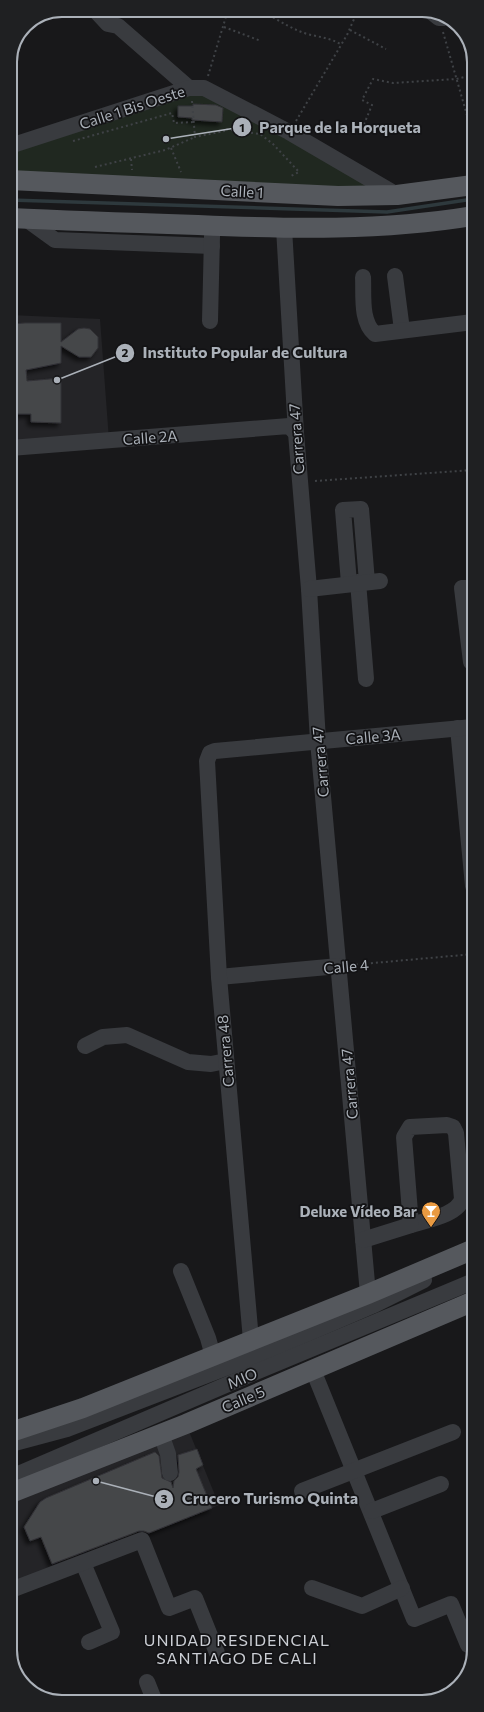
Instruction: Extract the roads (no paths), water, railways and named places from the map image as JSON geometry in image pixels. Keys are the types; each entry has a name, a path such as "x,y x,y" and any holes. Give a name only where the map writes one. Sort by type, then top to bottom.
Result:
{"main road":[{"name":"Calle 1","path":"17,180 338,196 397,195 467,186"},
{"path":"18,218 284,228 397,225 428,223 467,217"},
{"path":"17,1430 83,1408 368,1294 467,1251"},
{"name":"Calle 5","path":"17,1491 161,1434 467,1304"}],"street":[{"path":"102,17 108,24 118,26 197,88"},
{"path":"115,17 118,26"},
{"name":"Calle 1 Bis Oeste","path":"17,144 197,88 289,132 397,195"},
{"path":"18,218 55,240 212,246"},
{"path":"210,321 212,226"},
{"name":"Carrera 47","path":"284,228 293,426 309,589 318,741 368,1294"},
{"path":"395,276 402,330"},
{"path":"363,277 366,321 368,328 375,334 467,323"},
{"name":"Calle 2A","path":"17,447 293,426"},
{"path":"309,589 363,582 366,679"},
{"path":"467,588 462,588 467,629"},
{"path":"466,728 467,748"},
{"name":"Calle 3A","path":"207,761 210,753 215,751 466,728"},
{"name":"Carrera 48","path":"207,761 219,977 251,1340"},
{"name":"Calle 4","path":"219,977 339,966"},
{"path":"84,1046 103,1037 127,1035 188,1062 211,1064 226,1061"},
{"path":"363,1240 411,1225 454,1211 461,1206 462,1199 456,1133 453,1127 448,1124 410,1127 406,1131 404,1137 411,1225"},
{"name":"MIO","path":"17,1442 67,1429 254,1357 372,1306 467,1258"},
{"path":"181,1271 208,1338 213,1356"},
{"name":"MIO","path":"17,1474 467,1284"},
{"path":"313,1370 372,1511 414,1619 451,1604 467,1644"},
{"path":"302,1491 453,1432"},
{"path":"161,1434 168,1454 170,1473"},
{"path":"372,1511 441,1484"},
{"path":"17,1588 83,1564 142,1540 169,1608 196,1598 217,1653"},
{"path":"83,1564 112,1632 89,1642"},
{"path":"17,1579 53,1567"},
{"path":"312,1588 362,1606 402,1588"},
{"path":"148,1682 153,1695"}],"waterway":[{"path":"17,200 387,212 467,200"}],"place":[{"name":"Parque de la Horqueta","path":"166,139"},
{"name":"Instituto Popular de Cultura","path":"57,380"},
{"name":"Deluxe Vídeo Bar","path":"431,1228"},
{"name":"Crucero Turismo Quinta","path":"96,1481"}],"district":[{"name":"UNIDAD RESIDENCIAL SANTIAGO DE CALI","path":"237,1648"}]}
